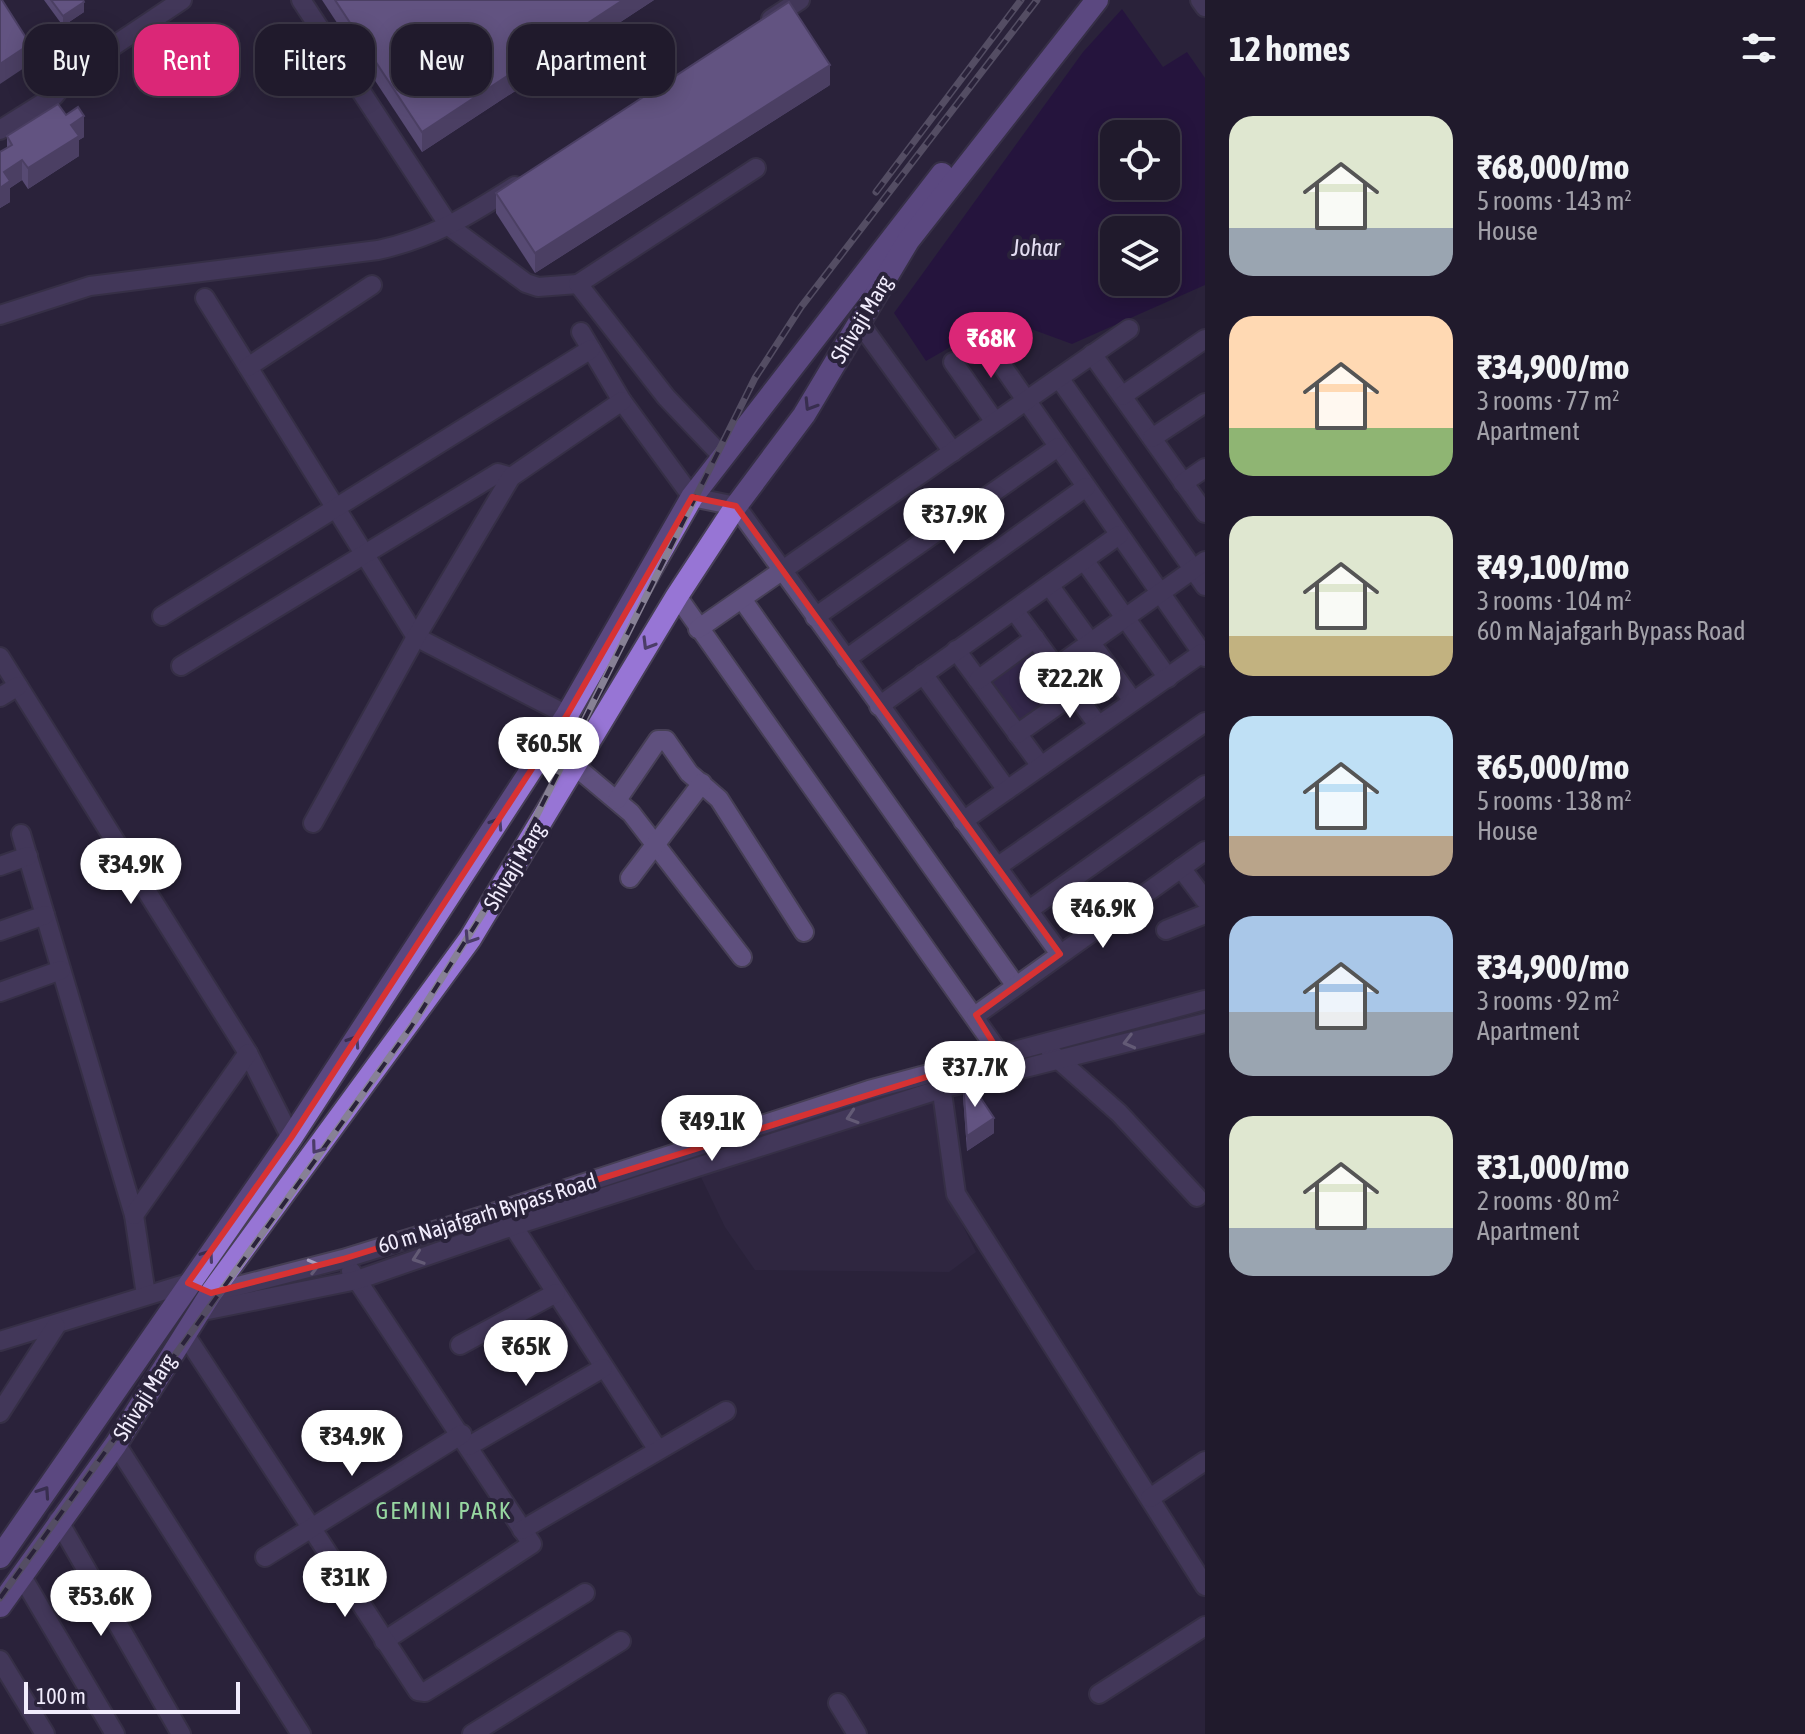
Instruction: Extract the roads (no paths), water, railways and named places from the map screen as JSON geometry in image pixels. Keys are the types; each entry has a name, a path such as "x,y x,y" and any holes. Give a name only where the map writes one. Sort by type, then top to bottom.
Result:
{"main road":[{"name":"Shivaji Marg","path":"0,1557 291,1138 567,715 692,497 895,230 1079,0"},
{"name":"Shivaji Marg","path":"0,1606 58,1520 116,1444 211,1293 470,939 677,596 736,506 804,415 908,241 1097,0"},
{"path":"188,1283 211,1293"},
{"name":"60 m Najafgarh Bypass Road","path":"174,1304 198,1312"}],"street":[{"path":"0,130 54,96 73,73 182,0"},
{"path":"301,0 450,227 526,283 538,287 578,284 756,168"},
{"path":"749,34 800,0"},
{"path":"1200,0 1205,7"},
{"path":"0,315 90,286 378,250 418,241 450,227 530,177"},
{"path":"578,284 666,397 722,456"},
{"path":"248,367 372,285"},
{"path":"205,298 416,637 567,715"},
{"path":"859,322 953,452"},
{"path":"698,629 1129,329"},
{"path":"581,332 622,401 692,497 736,506 1060,954"},
{"path":"1122,396 1205,339"},
{"path":"963,821 1098,725 1204,655 985,341"},
{"path":"162,616 591,349"},
{"path":"1092,354 1205,513"},
{"path":"953,362 995,422"},
{"path":"1059,378 1199,565 1205,586"},
{"path":"181,666 364,554 505,475 622,401"},
{"path":"1152,438 1205,403"},
{"path":"815,617 1058,447"},
{"path":"1183,483 1205,468"},
{"path":"313,823 505,475"},
{"path":"846,659 1086,487"},
{"path":"879,706 1119,535"},
{"path":"1084,560 1168,678"},
{"path":"1056,667 1199,565"},
{"path":"1049,585 1133,701"},
{"path":"677,596 976,1015 1000,1054"},
{"path":"742,599 1016,986"},
{"path":"1014,610 1098,725"},
{"path":"978,680 1035,638"},
{"path":"956,650 1041,766"},
{"path":"0,657 248,1053 291,1138"},
{"path":"923,674 1007,790"},
{"path":"0,697 18,686"},
{"path":"1017,734 1075,693"},
{"path":"997,867 1205,722"},
{"path":"617,800 660,738 666,740 685,768 719,799 804,932"},
{"path":"575,766 617,800 655,843 742,957"},
{"path":"630,878 702,783"},
{"path":"1029,910 1205,785"},
{"path":"21,834 134,1215 146,1295"},
{"path":"976,1015 1205,851"},
{"path":"0,866 28,856"},
{"path":"1181,868 1205,900"},
{"path":"1166,930 1205,914"},
{"path":"0,931 45,915"},
{"path":"0,992 61,970"},
{"name":"60 m Najafgarh Bypass Road","path":"198,1312 357,1280 508,1218 938,1070 1205,1000"},
{"path":"1176,1008 1201,1028"},
{"name":"60 m Najafgarh Bypass Road","path":"211,1293 508,1218 941,1089 1201,1028"},
{"path":"1040,1043 1119,1113 1197,1197"},
{"path":"134,1215 248,1053"},
{"path":"938,1070 956,1194 1205,1586"},
{"path":"508,1218 658,1450"},
{"path":"343,1259 531,1540 527,1549 384,1641"},
{"path":"0,1341 188,1283"},
{"path":"460,1345 556,1293"},
{"path":"0,1413 56,1326"},
{"path":"184,1333 418,1691 425,1692 585,1593"},
{"path":"265,1557 465,1440 603,1368"},
{"path":"522,1530 726,1411"},
{"path":"116,1444 301,1734"},
{"path":"1150,1498 1205,1461"},
{"path":"58,1520 181,1734"},
{"path":"21,1575 115,1734"},
{"path":"1099,1694 1205,1626"},
{"path":"472,1734 621,1641"},
{"path":"0,1660 45,1734"},
{"path":"838,1703 857,1734"}],"water":[{"name":"Johar","path":"1122,9 1163,67 1187,52 1205,78 1205,285 1072,344 1001,318 926,361 894,313 1083,52"}],"railway":[{"path":"876,192 1021,0"},
{"path":"0,1598 411,1027 507,875 755,378 801,307 1037,0"}],"district":[{"name":"GEMINI PARK","path":"444,1511"}]}
